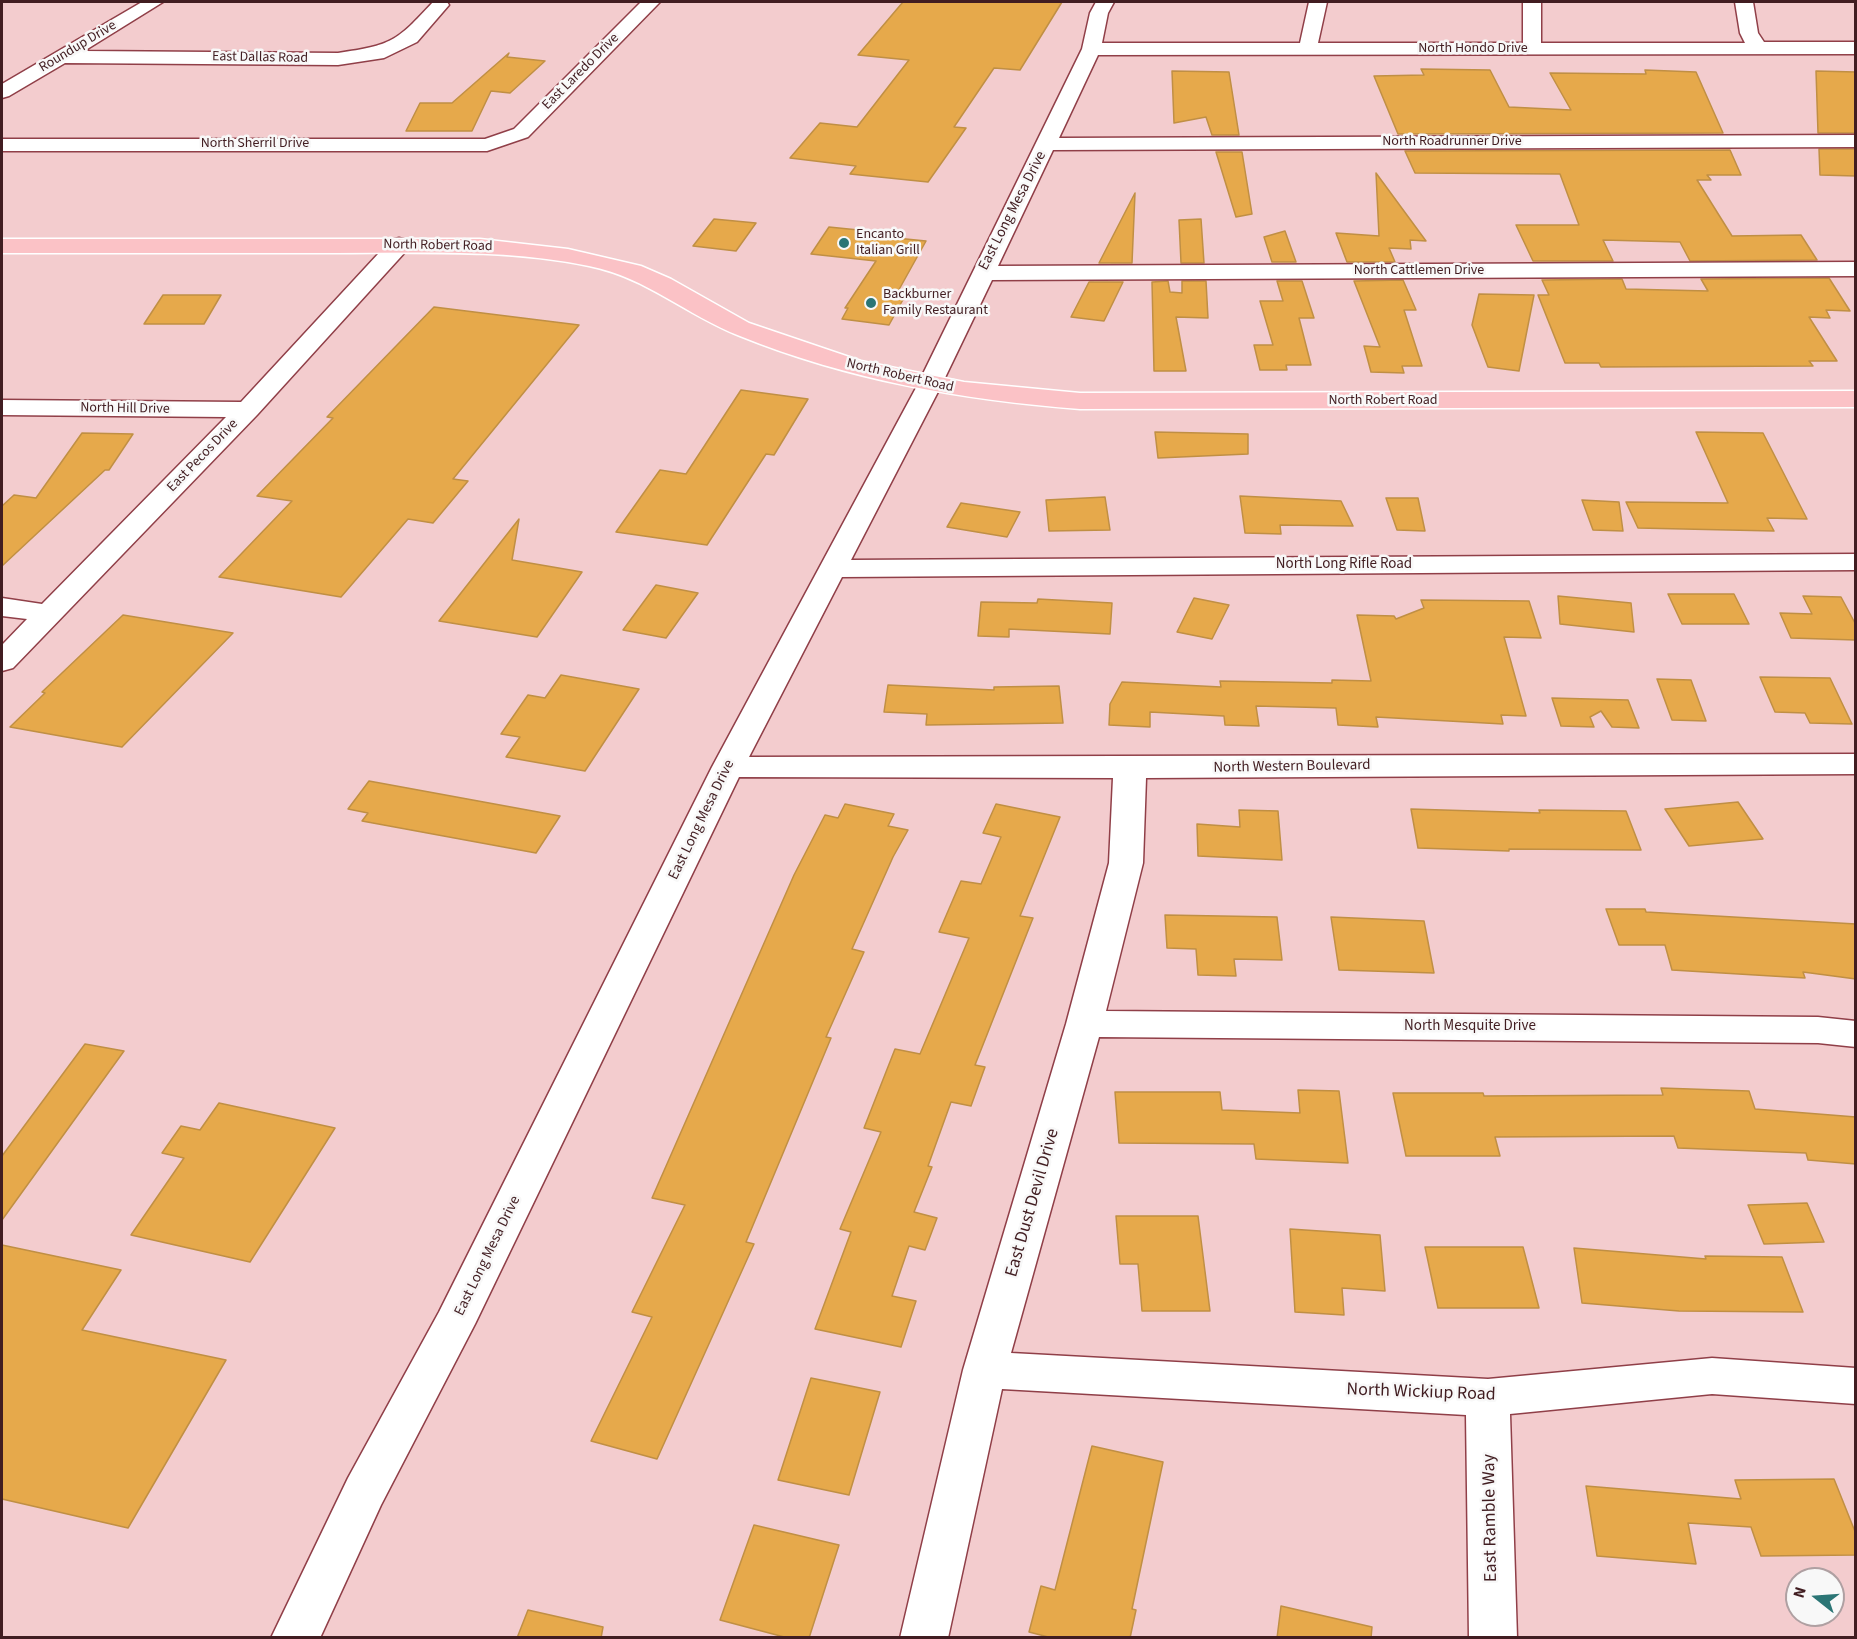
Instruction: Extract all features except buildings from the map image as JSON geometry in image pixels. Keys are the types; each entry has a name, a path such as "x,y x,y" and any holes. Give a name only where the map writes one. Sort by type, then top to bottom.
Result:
{"main road":[{"name":"North Robert Road","path":"2,246 480,246 590,259 651,278 689,297 727,321 780,343 858,368 928,386 974,393 1080,401 1856,399"}],"street":[{"name":"Roundup Drive","path":"2,92 154,2"},
{"name":"East Laredo Drive","path":"508,139 521,133 651,2"},
{"name":"East Long Mesa Drive","path":"294,1638 364,1491 454,1324 728,767 928,386 982,273 1048,144 1091,49 1099,13 1105,2"},
{"path":"1308,48 1318,2"},
{"path":"1532,2 1532,49"},
{"path":"1744,2 1749,33 1758,48"},
{"name":"East Dallas Road","path":"62,57 338,59 384,52 410,38 440,5"},
{"name":"North Hondo Drive","path":"1091,49 1856,48"},
{"name":"North Sherril Drive","path":"2,145 487,145 508,139"},
{"name":"North Roadrunner Drive","path":"1048,144 1856,141"},
{"name":"East Pecos Drive","path":"2,662 248,410 399,245"},
{"name":"North Cattlemen Drive","path":"982,273 1856,269"},
{"name":"North Hill Drive","path":"2,407 248,410"},
{"name":"North Long Rifle Road","path":"832,569 1856,562"},
{"path":"2,607 48,614"},
{"name":"North Western Boulevard","path":"728,767 1130,768 1856,764"},
{"name":"East Dust Devil Drive","path":"924,1638 985,1370 1084,1024 1126,863 1130,768"},
{"name":"North Mesquite Drive","path":"1084,1024 1818,1030 1856,1034"},
{"name":"North Wickiup Road","path":"985,1370 1488,1398 1712,1376 1856,1386"},
{"name":"East Ramble Way","path":"1488,1398 1493,1638"}],"place":[{"name":"Encanto Italian Grill","path":"844,243"},
{"name":"Backburner Family Restaurant","path":"871,303"}]}
